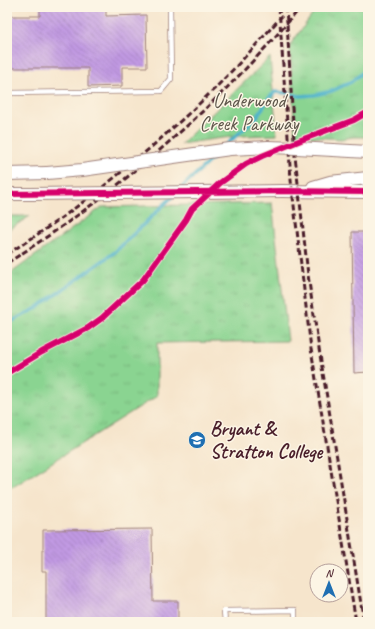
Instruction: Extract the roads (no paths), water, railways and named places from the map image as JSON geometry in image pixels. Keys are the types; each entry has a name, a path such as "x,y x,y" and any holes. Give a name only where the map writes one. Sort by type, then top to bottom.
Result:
{"street":[{"path":"7,174 82,170 230,149 268,147 368,152"},
{"path":"300,191 330,182 368,178"},
{"path":"7,194 282,190 368,192"}],"lane":[{"path":"7,93 161,91 171,79 170,7"},
{"path":"225,622 224,610 295,610 295,622"}],"waterway":[{"path":"225,146 257,117 268,99 275,92 300,96 332,91 351,82 368,68"},
{"path":"180,189 216,155"},
{"path":"7,324 37,308 115,252 173,196"}],"railway":[{"path":"279,7 291,180 311,349 356,622"},
{"path":"286,7 295,156 308,275 364,622"},
{"path":"7,263 88,208 127,178 164,146 235,79 269,44 301,7"},
{"path":"7,254 84,201 157,142 213,90 282,16"}],"place":[{"name":"Bryant & Stratton College","path":"197,440"}],"park label":[{"name":"Underwood Creek Parkway","path":"249,112"}]}
